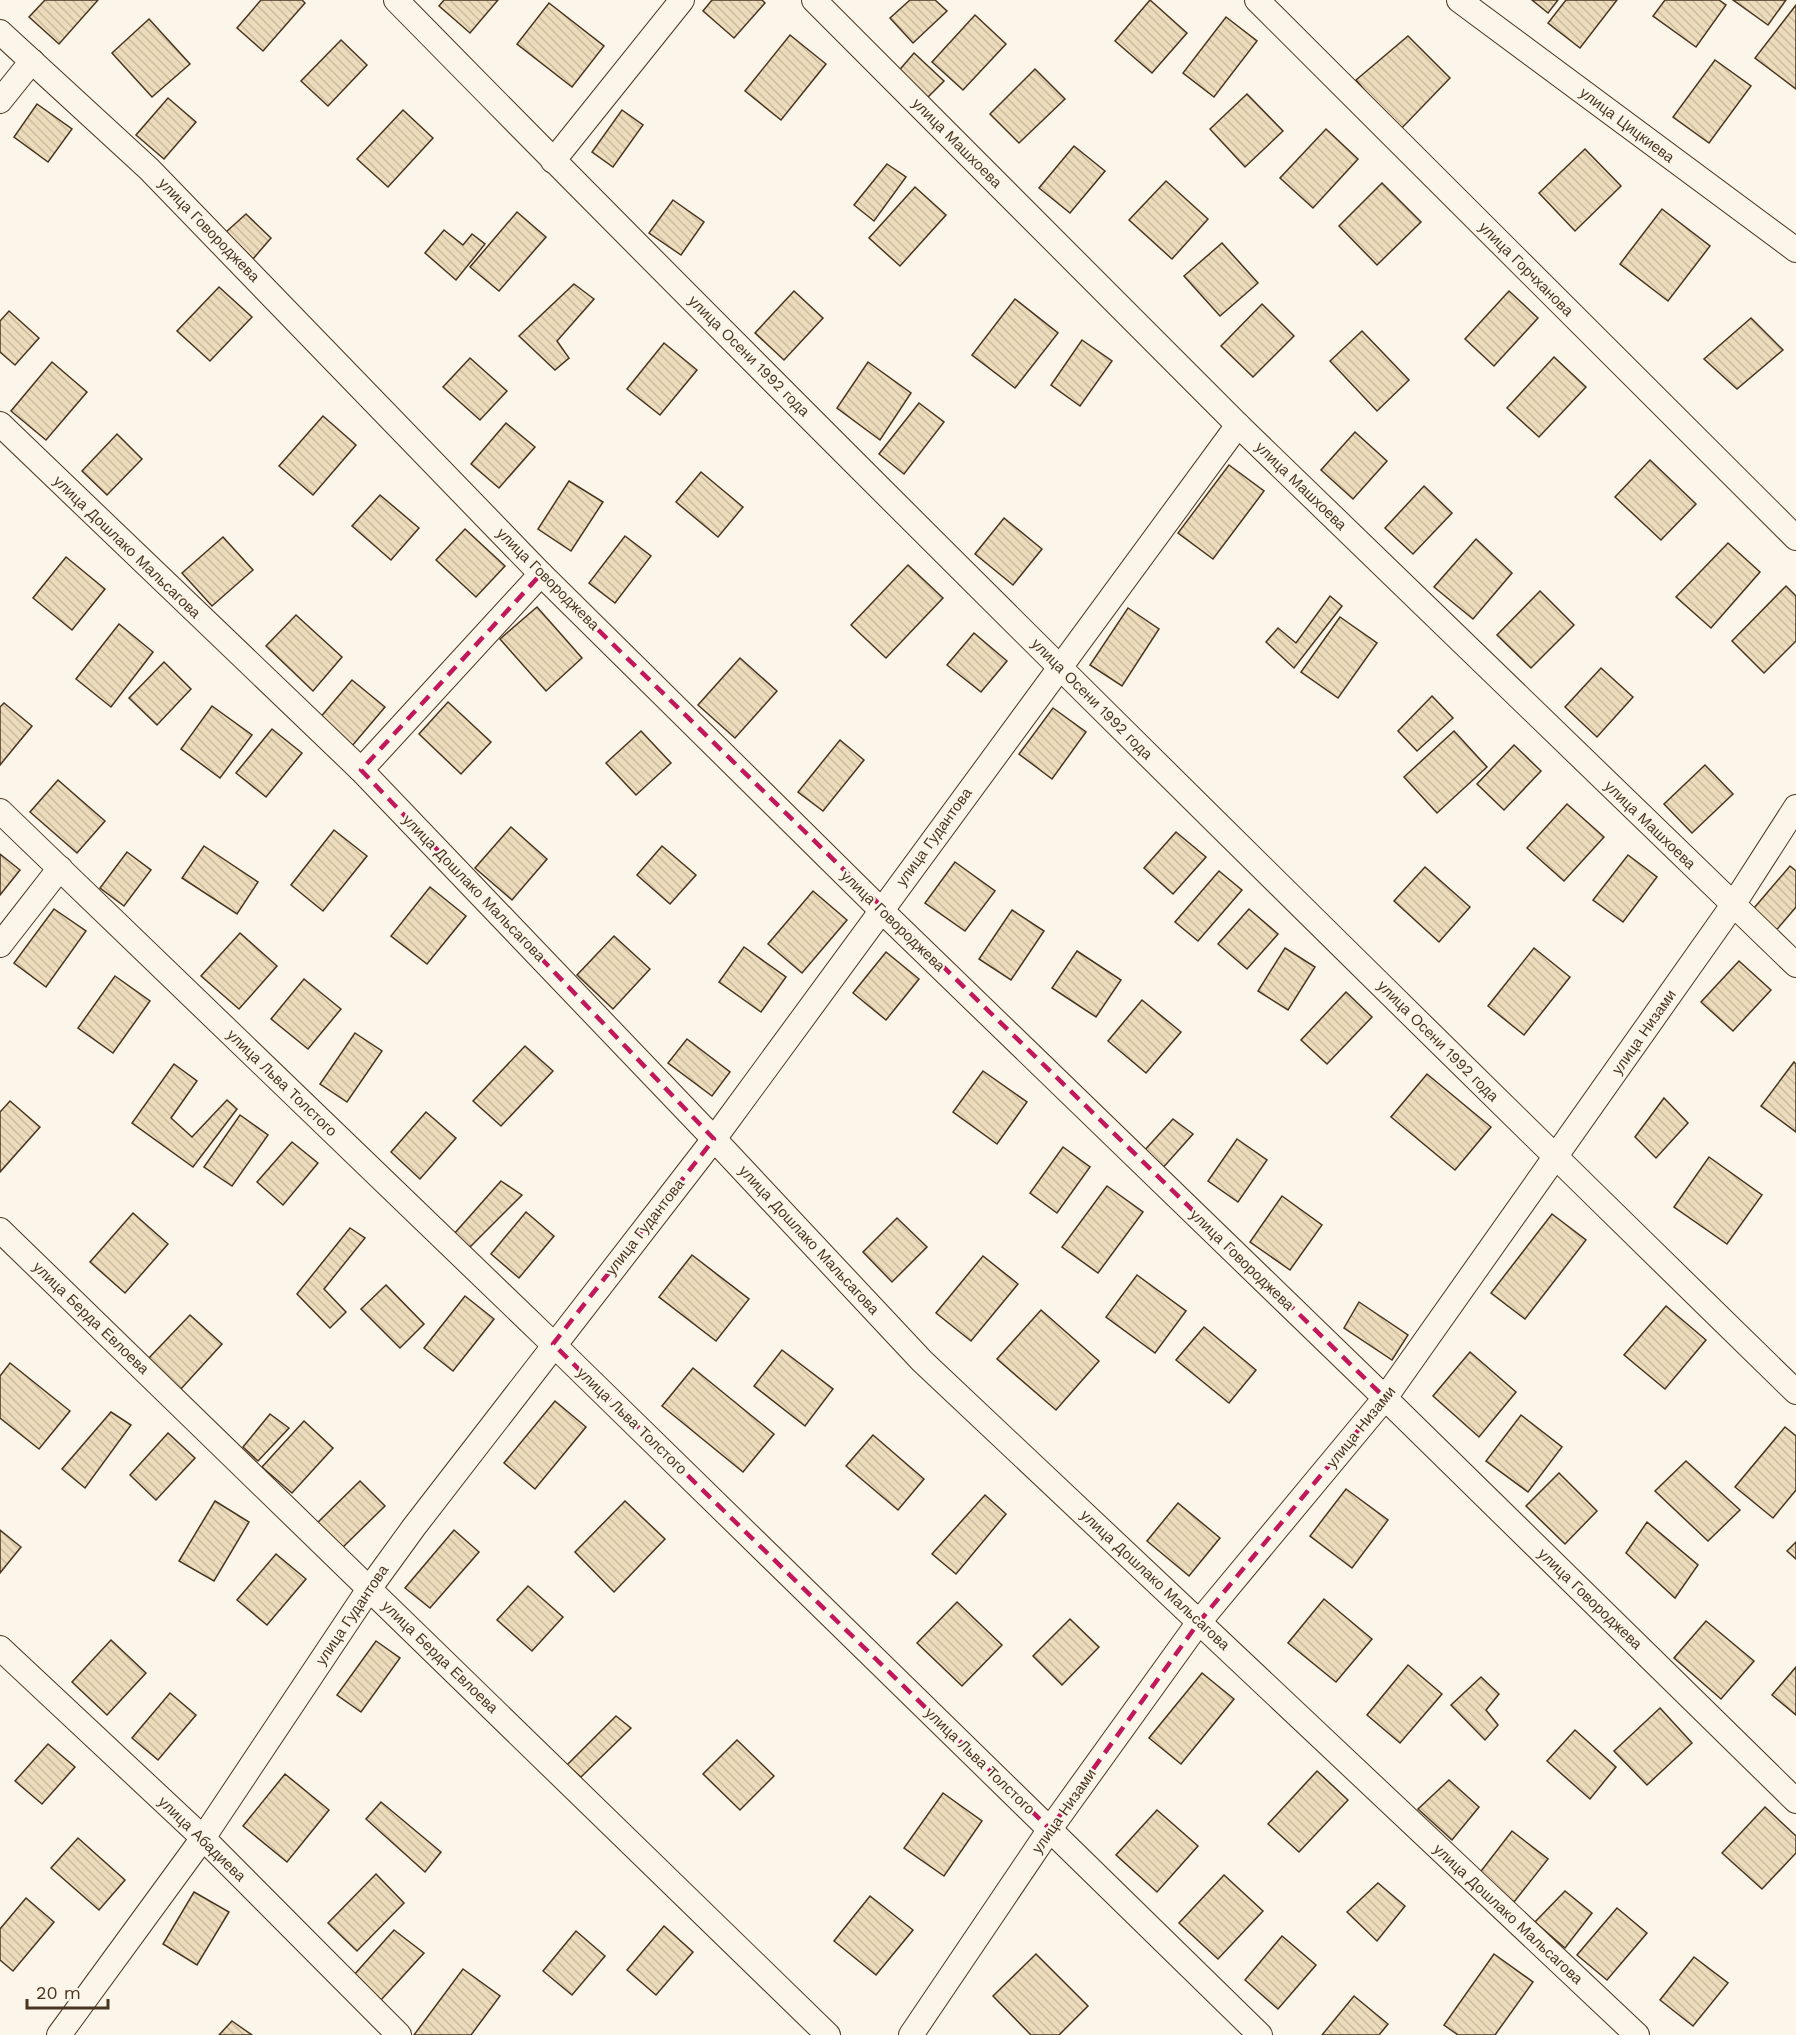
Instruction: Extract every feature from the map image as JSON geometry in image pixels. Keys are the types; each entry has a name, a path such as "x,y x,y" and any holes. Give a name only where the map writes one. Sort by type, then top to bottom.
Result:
{"street":[{"name":"улица Осени 1992 года","path":"396,0 1060,667 1796,1392"},
{"path":"553,160 681,0"},
{"name":"улица Машхоева","path":"814,0 1239,425 1796,965"},
{"name":"улица Горчханова","path":"1257,0 1796,538"},
{"name":"улица Цицкиева","path":"1459,0 1796,250"},
{"name":"улица Говороджева","path":"0,32 149,169 541,574 881,910 1385,1398 1796,1801"},
{"path":"0,101 32,61"},
{"name":"улица Дошлако Мальсагова","path":"0,424 361,770 714,1138 922,1361 1637,2035"},
{"name":"улица Гудантова","path":"59,2035 203,1838 369,1589 414,1527 714,1138 1239,425"},
{"path":"361,770 541,574"},
{"name":"улица Низами","path":"911,2035 1050,1829 1199,1622 1385,1398 1733,905 1796,807"},
{"name":"улица Льва Толстого","path":"0,811 553,1344 1260,2035"},
{"path":"0,945 60,868"},
{"name":"улица Берда Евлоева","path":"0,1230 828,2035"},
{"name":"улица Абадиева","path":"0,1648 203,1838 399,2035"}],"highlighted area":[{"path":"541,574 1385,1398 1199,1622 1050,1829 553,1344 714,1139 361,770"}],"building":[{"path":"45,0 98,0 59,44 29,17"},
{"path":"261,0 302,0 305,3 263,51 237,28"},
{"path":"444,0 498,0 470,33 439,6"},
{"path":"712,0 762,0 765,3 734,38 703,11"},
{"path":"910,0 935,0 947,11 913,43 890,18"},
{"path":"1150,0 1187,33 1152,73 1115,41"},
{"path":"1532,0 1558,0 1548,13"},
{"path":"1566,0 1617,0 1580,48 1548,23"},
{"path":"1665,0 1719,0 1726,5 1696,47 1653,16"},
{"path":"1733,0 1786,0 1768,25"},
{"path":"549,3 604,46 572,87 517,44"},
{"path":"1796,5 1796,89 1755,58"},
{"path":"975,15 1006,44 963,90 932,62"},
{"path":"1226,17 1257,41 1214,97 1183,73"},
{"path":"149,19 190,64 152,97 112,53"},
{"path":"790,35 826,64 781,120 745,91"},
{"path":"1408,36 1450,78 1399,131 1356,80"},
{"path":"341,40 367,65 328,106 301,81"},
{"path":"914,53 944,81 926,99 896,74"},
{"path":"1715,60 1751,86 1709,143 1673,117"},
{"path":"1035,69 1065,99 1019,143 990,114"},
{"path":"1247,94 1283,131 1245,167 1210,129"},
{"path":"168,98 196,122 164,159 136,135"},
{"path":"37,104 72,129 48,162 14,137"},
{"path":"403,110 433,138 388,187 357,159"},
{"path":"622,110 643,125 613,167 592,152"},
{"path":"1326,129 1358,159 1313,208 1280,178"},
{"path":"1074,146 1105,171 1070,213 1039,188"},
{"path":"1585,149 1621,186 1575,231 1539,193"},
{"path":"887,164 906,177 874,221 854,205"},
{"path":"1166,181 1208,219 1172,259 1129,220"},
{"path":"1382,183 1421,222 1377,265 1339,226"},
{"path":"915,187 946,215 900,266 869,238"},
{"path":"673,200 704,222 681,255 649,233"},
{"path":"1662,209 1710,246 1668,301 1620,264"},
{"path":"517,212 546,237 499,291 470,267"},
{"path":"246,214 271,238 253,259 226,232"},
{"path":"444,230 463,245 472,234 485,244 456,280 425,253"},
{"path":"1222,243 1258,283 1220,316 1184,276"},
{"path":"574,284 594,299 557,341 569,358 555,370 519,336"},
{"path":"219,287 252,317 210,361 177,331"},
{"path":"794,291 823,318 784,360 755,333"},
{"path":"1509,291 1538,318 1494,366 1465,339"},
{"path":"1015,299 1058,333 1015,388 972,355"},
{"path":"1262,304 1294,336 1253,377 1221,346"},
{"path":"9,311 39,338 15,365 0,352 0,321"},
{"path":"1751,318 1783,350 1737,389 1704,359"},
{"path":"1362,331 1409,380 1377,411 1330,361"},
{"path":"1082,340 1112,361 1080,406 1051,385"},
{"path":"664,343 697,370 660,415 627,389"},
{"path":"1554,357 1586,387 1539,437 1507,408"},
{"path":"470,358 507,391 480,420 443,387"},
{"path":"52,362 87,392 46,440 11,411"},
{"path":"868,362 911,393 880,440 837,408"},
{"path":"919,403 944,422 904,474 879,454"},
{"path":"323,416 356,445 313,495 279,466"},
{"path":"506,423 535,447 499,488 471,464"},
{"path":"1355,432 1387,461 1353,499 1321,470"},
{"path":"117,434 142,459 107,495 82,471"},
{"path":"1650,460 1696,504 1661,540 1615,497"},
{"path":"1229,465 1264,491 1213,559 1178,533"},
{"path":"701,472 743,507 718,537 676,502"},
{"path":"569,481 603,502 571,551 538,529"},
{"path":"1424,486 1452,513 1413,554 1385,528"},
{"path":"380,495 419,528 391,560 352,526"},
{"path":"1004,518 1042,549 1013,585 975,554"},
{"path":"465,529 505,566 476,597 436,560"},
{"path":"625,536 651,556 615,603 589,583"},
{"path":"223,537 253,570 212,606 182,573"},
{"path":"1476,539 1512,573 1473,619 1434,587"},
{"path":"1728,543 1760,572 1711,628 1676,597"},
{"path":"66,557 105,589 72,630 33,598"},
{"path":"908,565 943,598 886,658 851,625"},
{"path":"1786,586 1796,596 1796,641 1764,673 1732,641"},
{"path":"1540,591 1574,625 1531,668 1497,635"},
{"path":"1330,596 1342,606 1294,668 1266,642 1278,628 1296,643"},
{"path":"537,607 582,658 546,691 500,639"},
{"path":"1128,608 1159,629 1122,686 1090,665"},
{"path":"296,615 342,657 313,691 266,646"},
{"path":"1340,617 1377,643 1338,698 1301,672"},
{"path":"119,624 153,652 111,707 76,679"},
{"path":"974,633 1007,661 981,692 947,665"},
{"path":"740,658 777,691 735,738 698,705"},
{"path":"164,662 191,689 157,725 129,698"},
{"path":"1601,668 1633,697 1597,737 1565,707"},
{"path":"352,680 385,707 352,746 319,719"},
{"path":"1432,696 1453,718 1417,751 1398,731"},
{"path":"448,702 491,742 461,774 419,734"},
{"path":"4,703 32,726 0,765 0,707"},
{"path":"212,706 252,735 220,778 181,749"},
{"path":"1053,708 1086,732 1052,779 1019,754"},
{"path":"272,729 302,753 266,797 236,773"},
{"path":"641,731 671,763 636,795 606,763"},
{"path":"1454,731 1487,767 1437,813 1404,777"},
{"path":"840,740 864,760 823,811 798,792"},
{"path":"1514,745 1541,771 1504,810 1477,784"},
{"path":"1705,765 1733,794 1692,833 1664,804"},
{"path":"58,780 105,821 77,853 30,812"},
{"path":"1567,804 1604,837 1564,881 1527,848"},
{"path":"511,827 547,859 512,900 475,868"},
{"path":"334,830 367,856 323,911 291,885"},
{"path":"1176,832 1206,857 1173,894 1144,868"},
{"path":"204,846 258,882 237,914 182,878"},
{"path":"662,846 696,875 670,904 637,875"},
{"path":"127,852 151,870 124,906 100,888"},
{"path":"0,854 20,870 0,895"},
{"path":"1628,855 1657,877 1623,922 1593,900"},
{"path":"955,862 995,891 965,931 925,903"},
{"path":"1790,866 1796,871 1796,907 1773,934 1749,914"},
{"path":"1425,867 1470,907 1439,942 1394,901"},
{"path":"1219,871 1242,890 1198,941 1175,922"},
{"path":"430,887 466,916 427,964 391,936"},
{"path":"813,891 847,920 802,973 768,944"},
{"path":"54,909 86,931 46,987 14,963"},
{"path":"1249,909 1278,934 1247,969 1218,944"},
{"path":"1012,910 1044,931 1011,980 979,959"},
{"path":"240,933 277,966 239,1009 201,976"},
{"path":"614,936 650,969 613,1009 577,975"},
{"path":"744,947 786,977 761,1012 719,982"},
{"path":"1285,948 1315,967 1288,1010 1258,991"},
{"path":"1534,948 1570,977 1524,1035 1488,1006"},
{"path":"1077,951 1121,980 1096,1017 1052,988"},
{"path":"886,952 919,979 886,1020 853,993"},
{"path":"1739,961 1771,990 1733,1031 1701,1002"},
{"path":"115,976 150,1001 113,1053 78,1028"},
{"path":"304,979 341,1009 308,1049 271,1019"},
{"path":"1346,992 1372,1017 1327,1064 1301,1040"},
{"path":"1142,1000 1181,1032 1146,1073 1108,1041"},
{"path":"355,1033 382,1051 347,1102 320,1084"},
{"path":"687,1039 730,1072 712,1096 668,1063"},
{"path":"525,1046 553,1071 501,1126 473,1101"},
{"path":"1794,1062 1796,1064 1796,1132 1761,1106"},
{"path":"174,1064 197,1081 171,1118 192,1137 227,1100 237,1109 193,1167 132,1123"},
{"path":"983,1071 1027,1102 997,1144 953,1112"},
{"path":"1427,1074 1491,1127 1455,1170 1391,1117"},
{"path":"1664,1098 1688,1123 1656,1158 1635,1137"},
{"path":"10,1101 40,1127 0,1172 0,1112"},
{"path":"426,1112 456,1138 420,1179 391,1152"},
{"path":"240,1115 268,1135 232,1186 204,1167"},
{"path":"1173,1119 1193,1134 1161,1170 1143,1152"},
{"path":"1237,1139 1267,1160 1238,1202 1208,1181"},
{"path":"292,1142 318,1163 283,1205 257,1182"},
{"path":"1063,1147 1090,1167 1057,1213 1030,1193"},
{"path":"1709,1157 1762,1195 1727,1244 1674,1207"},
{"path":"501,1181 522,1195 470,1247 454,1234"},
{"path":"1107,1186 1143,1212 1098,1273 1062,1247"},
{"path":"1282,1196 1322,1225 1290,1270 1250,1242"},
{"path":"526,1212 554,1236 519,1278 491,1254"},
{"path":"133,1213 168,1244 125,1293 90,1262"},
{"path":"1552,1214 1586,1240 1525,1319 1491,1293"},
{"path":"897,1218 927,1247 892,1282 863,1252"},
{"path":"350,1228 365,1238 324,1289 346,1312 330,1328 297,1294"},
{"path":"692,1255 749,1299 716,1341 659,1297"},
{"path":"983,1256 1018,1284 971,1341 936,1313"},
{"path":"1137,1275 1186,1311 1155,1353 1106,1317"},
{"path":"386,1285 424,1324 400,1348 361,1309"},
{"path":"465,1296 494,1319 453,1371 424,1348"},
{"path":"1359,1302 1408,1335 1392,1360 1344,1328"},
{"path":"1666,1306 1706,1340 1665,1389 1624,1355"},
{"path":"1041,1310 1099,1361 1056,1410 997,1359"},
{"path":"190,1315 222,1344 180,1390 147,1360"},
{"path":"1204,1327 1256,1370 1229,1403 1176,1360"},
{"path":"782,1350 833,1389 805,1426 754,1386"},
{"path":"1470,1352 1516,1392 1479,1437 1433,1396"},
{"path":"10,1363 70,1411 39,1449 0,1418 0,1376"},
{"path":"693,1368 774,1434 743,1472 662,1406"},
{"path":"555,1401 586,1427 535,1489 504,1463"},
{"path":"111,1412 131,1425 85,1488 62,1469"},
{"path":"270,1414 289,1428 258,1461 243,1447"},
{"path":"1521,1415 1562,1447 1528,1492 1486,1461"},
{"path":"304,1421 333,1448 292,1493 262,1467"},
{"path":"1785,1427 1796,1436 1796,1490 1773,1518 1735,1487"},
{"path":"168,1433 195,1458 156,1500 130,1475"},
{"path":"873,1435 924,1479 898,1510 846,1466"},
{"path":"1686,1461 1740,1510 1708,1541 1655,1491"},
{"path":"1559,1473 1597,1511 1565,1544 1526,1506"},
{"path":"360,1481 385,1506 339,1551 314,1526"},
{"path":"1346,1489 1388,1520 1352,1568 1310,1536"},
{"path":"985,1495 1006,1514 956,1574 932,1554"},
{"path":"215,1501 249,1522 214,1581 179,1561"},
{"path":"625,1501 665,1539 614,1592 575,1552"},
{"path":"1178,1503 1220,1538 1189,1576 1147,1541"},
{"path":"1647,1522 1698,1565 1675,1598 1626,1553"},
{"path":"0,1530 21,1547 0,1573"},
{"path":"454,1530 479,1552 430,1608 405,1588"},
{"path":"1796,1542 1796,1559 1787,1551"},
{"path":"276,1554 306,1579 267,1625 237,1600"},
{"path":"528,1586 563,1617 532,1651 497,1620"},
{"path":"1324,1599 1372,1639 1336,1682 1288,1643"},
{"path":"957,1602 1002,1645 962,1686 917,1643"},
{"path":"1070,1619 1099,1647 1062,1685 1033,1656"},
{"path":"1706,1621 1754,1661 1721,1699 1674,1658"},
{"path":"111,1640 146,1673 107,1715 72,1682"},
{"path":"376,1641 400,1658 361,1712 337,1695"},
{"path":"1408,1665 1442,1694 1400,1743 1367,1715"},
{"path":"1796,1667 1796,1715 1772,1695"},
{"path":"1202,1673 1234,1699 1181,1764 1149,1738"},
{"path":"1481,1677 1499,1694 1486,1710 1498,1725 1485,1740 1451,1705"},
{"path":"170,1693 196,1715 158,1760 132,1738"},
{"path":"1660,1708 1692,1743 1647,1785 1614,1751"},
{"path":"616,1716 631,1728 581,1777 567,1765"},
{"path":"1575,1730 1616,1767 1590,1799 1547,1761"},
{"path":"737,1740 774,1776 740,1810 703,1774"},
{"path":"48,1744 75,1767 42,1804 15,1781"},
{"path":"1317,1771 1348,1800 1299,1852 1268,1824"},
{"path":"285,1774 329,1810 287,1862 243,1826"},
{"path":"1449,1780 1479,1807 1452,1840 1418,1809"},
{"path":"943,1793 982,1821 944,1876 904,1848"},
{"path":"381,1802 441,1852 425,1872 366,1819"},
{"path":"1765,1807 1796,1836 1796,1853 1762,1889 1722,1853"},
{"path":"1157,1810 1198,1846 1157,1892 1116,1855"},
{"path":"1512,1831 1548,1859 1514,1902 1478,1875"},
{"path":"78,1838 125,1880 99,1910 51,1868"},
{"path":"376,1874 404,1903 357,1951 328,1923"},
{"path":"1224,1875 1263,1911 1218,1959 1179,1923"},
{"path":"1378,1883 1405,1906 1377,1941 1347,1912"},
{"path":"1565,1891 1592,1913 1565,1948 1535,1922"},
{"path":"194,1892 229,1912 197,1965 163,1944"},
{"path":"870,1896 913,1930 876,1975 834,1941"},
{"path":"26,1898 54,1922 13,1971 0,1960 0,1929"},
{"path":"1617,1908 1647,1933 1607,1980 1577,1955"},
{"path":"664,1926 693,1952 656,1995 627,1970"},
{"path":"394,1930 424,1953 381,2000 354,1975"},
{"path":"576,1931 605,1956 572,1995 543,1971"},
{"path":"1282,1936 1316,1965 1278,2009 1245,1980"},
{"path":"1036,1954 1088,2006 1059,2035 1031,2035 993,1996"},
{"path":"1494,1954 1533,1982 1495,2035 1458,2035 1444,2025"},
{"path":"1694,1957 1728,1983 1693,2026 1660,2000"},
{"path":"463,1969 500,1996 471,2035 414,2035"},
{"path":"1354,1996 1388,2024 1379,2035 1322,2035"},
{"path":"232,2021 252,2035 219,2035"}]}
